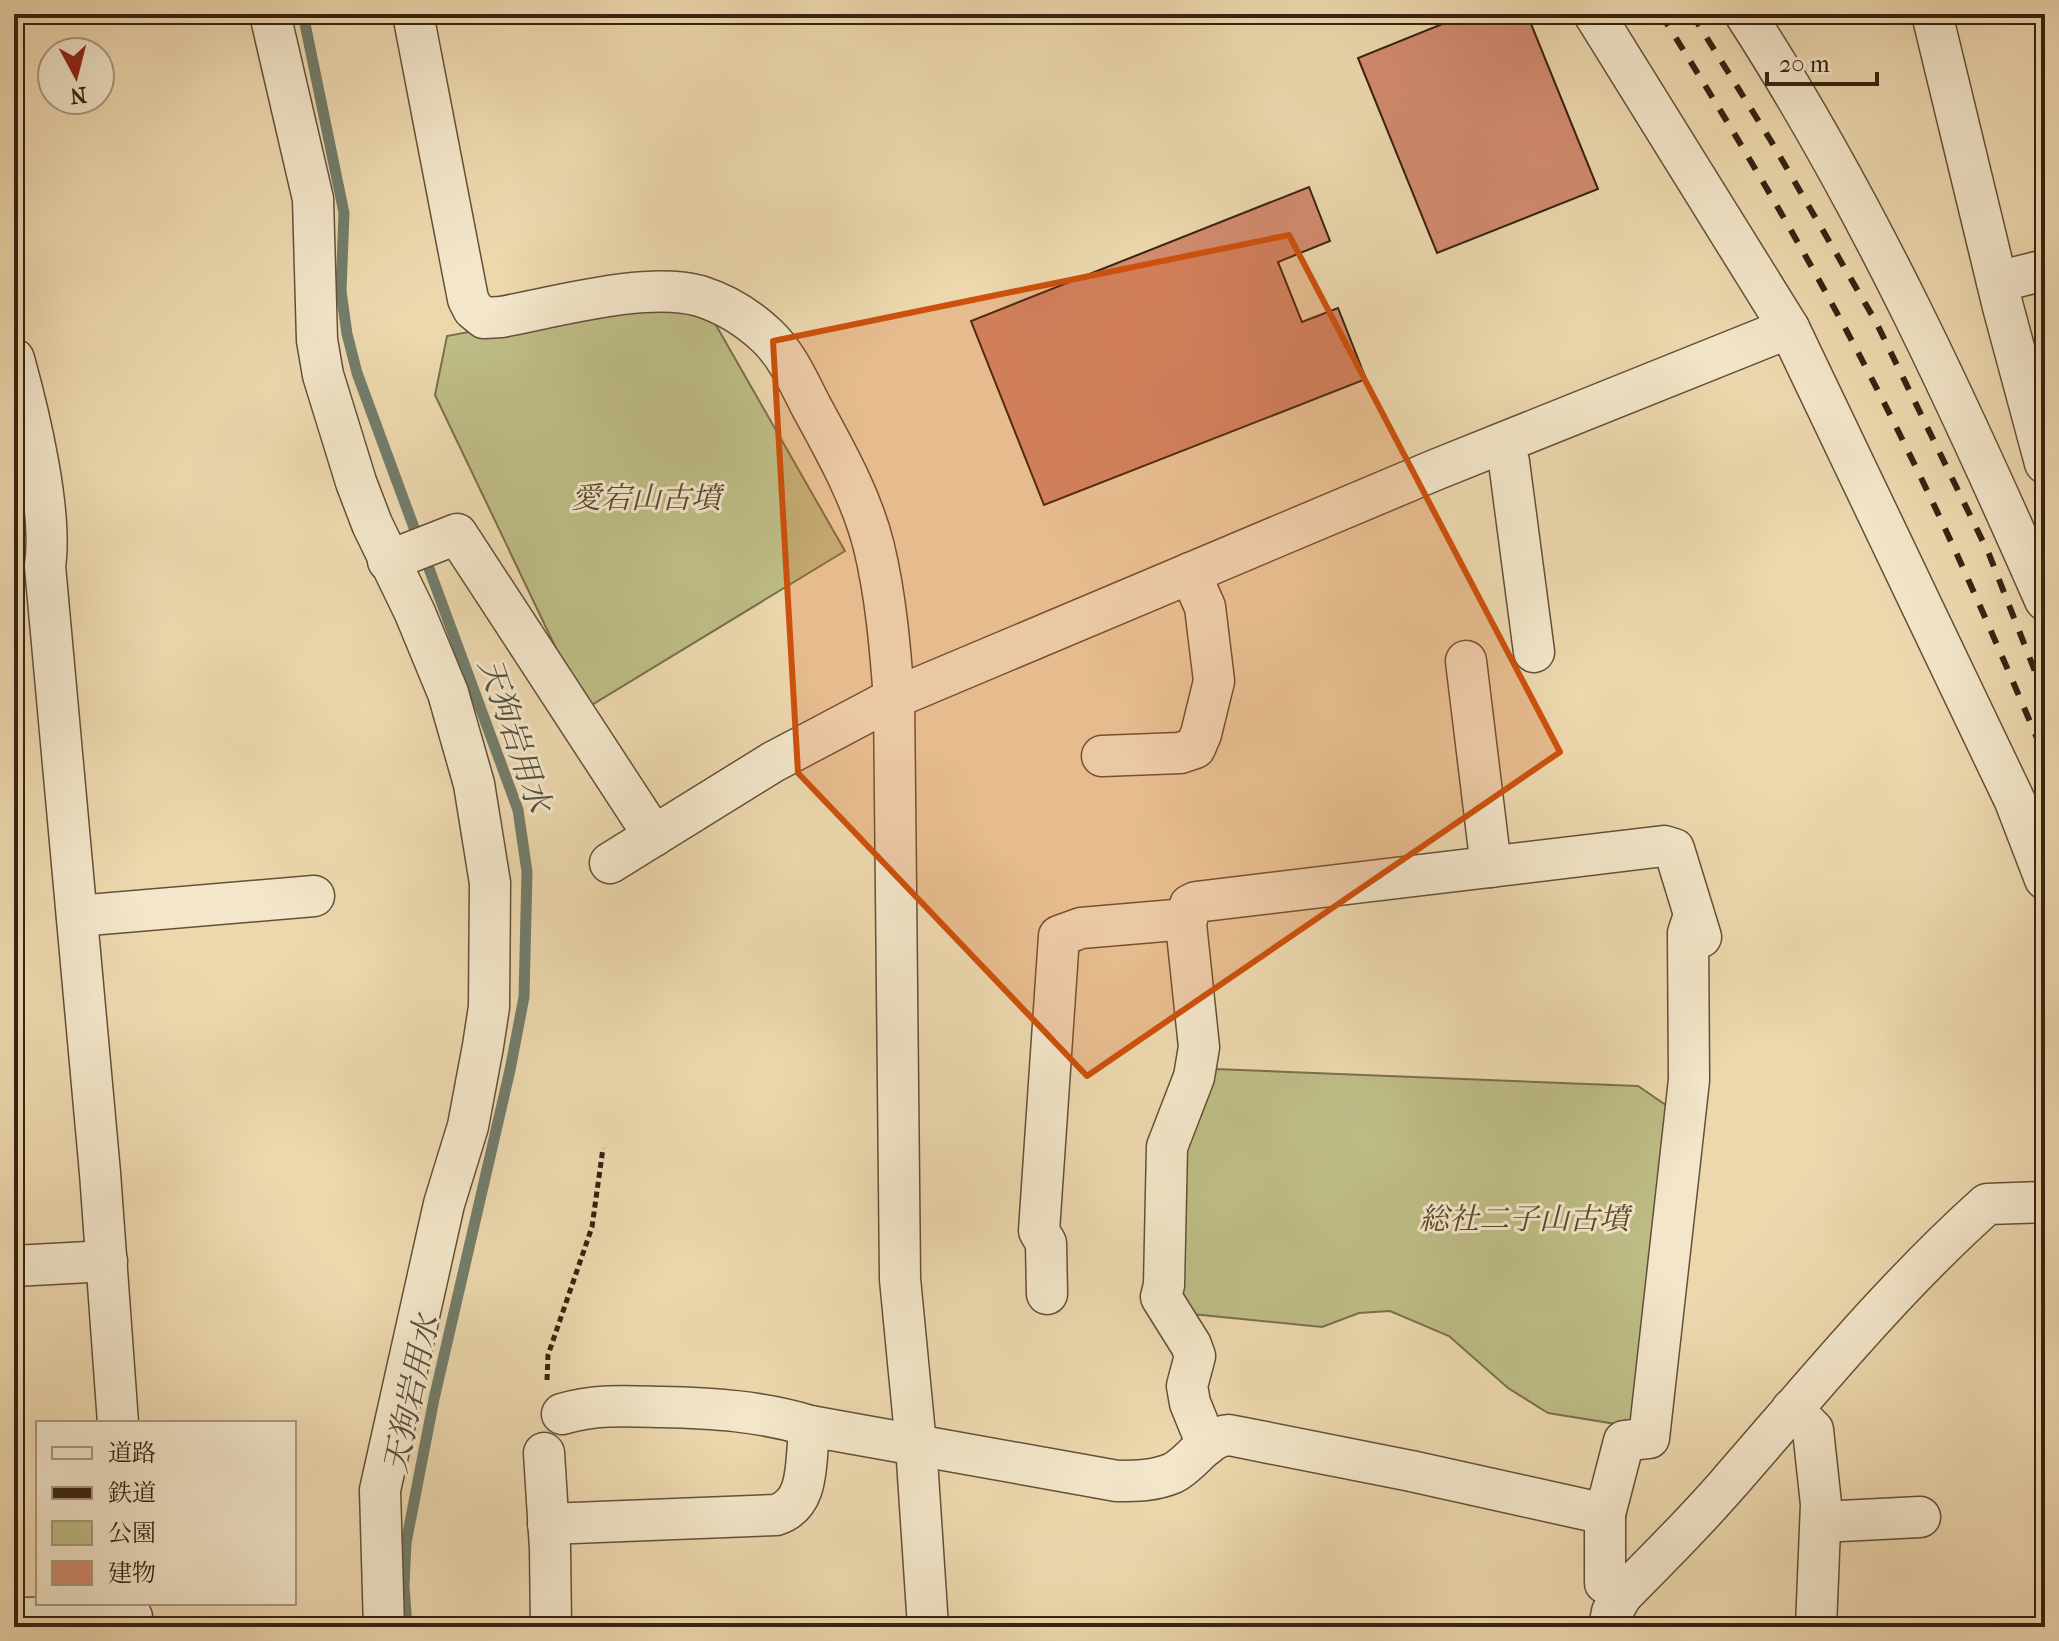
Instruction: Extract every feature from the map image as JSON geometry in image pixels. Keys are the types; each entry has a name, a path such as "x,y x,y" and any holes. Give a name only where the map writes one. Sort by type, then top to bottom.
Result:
{"street":[{"path":"270,14 313,199 317,340 323,375 356,482 448,693 474,784 490,883 489,1007 468,1126 444,1204 380,1490 384,1627"},
{"path":"413,14 468,299 473,309 484,318 501,317 633,293 677,292 699,296 724,306 769,337 787,359 836,453 865,519 886,612 894,698 900,1279 916,1445 928,1627"},
{"path":"1594,14 1789,328 2015,801 2045,879"},
{"path":"1745,14 1813,128 1903,295 1973,438 2045,600"},
{"path":"1932,14 2045,463"},
{"path":"1997,282 2045,270"},
{"path":"610,863 773,762 894,698 1503,443 1789,328"},
{"path":"14,359 38,470 48,544 45,566 107,1261 118,1421"},
{"path":"1503,443 1509,462 1534,652"},
{"path":"388,561 457,534 654,836"},
{"path":"1102,756 1180,753 1195,748 1214,681 1205,607 1190,573"},
{"path":"1466,661 1491,867"},
{"path":"1207,1445 1190,1403 1187,1386 1195,1356 1161,1297 1164,1285 1167,1147 1194,1077 1199,1047 1187,919 1190,905 1196,902 1664,846 1674,849 1697,926 1688,933 1689,1080 1649,1438 1624,1441 1605,1514 1605,1583 1615,1611 1854,1337 1926,1261 1987,1204 2045,1202"},
{"path":"77,916 314,896"},
{"path":"1047,1294 1046,1243 1039,1231 1059,936 1081,928 1187,919"},
{"path":"14,1266 107,1261"},
{"path":"555,1398 599,1405 714,1409 774,1415 810,1426 1117,1481 1149,1480 1172,1473 1195,1458 1219,1435 1229,1435 1605,1514"},
{"path":"1792,1409 1813,1430 1821,1522 1816,1627"},
{"path":"548,1524 776,1515 786,1512 800,1497 810,1426"},
{"path":"544,1453 551,1627"},
{"path":"1821,1522 1920,1517"},
{"path":"14,1618 132,1616"}],"path":[{"path":"555,1398 548,1355 592,1227 603,1148"}],"highlighted area":[{"path":"1289,235 1560,752 1087,1076 798,773 773,341"}],"green space":[{"name":"愛宕山古墳","path":"645,299 709,313 845,551 585,709 435,395 447,336"},
{"name":"総社二子山古墳","path":"1215,1069 1638,1086 1673,1110 1641,1428 1548,1413 1508,1388 1449,1336 1390,1311 1359,1313 1322,1327 1182,1313 1176,1149"}],"building":[{"path":"1467,14 1527,14 1598,189 1437,253 1358,58"},
{"path":"1309,187 1330,241 1278,262 1302,322 1338,308 1366,379 1044,505 971,321"},
{"path":"2045,325 2045,364 2036,327"}],"waterway":[{"name":"天狗岩用水","path":"303,14 344,213 341,291 357,373 518,810 527,872 524,997 434,1399 406,1543 404,1586 407,1627"}],"railway":[{"path":"1661,14 1789,227 1878,391 1925,485 2045,757"},
{"path":"1692,14 1771,141 1876,322 1989,554 2045,697"}]}
